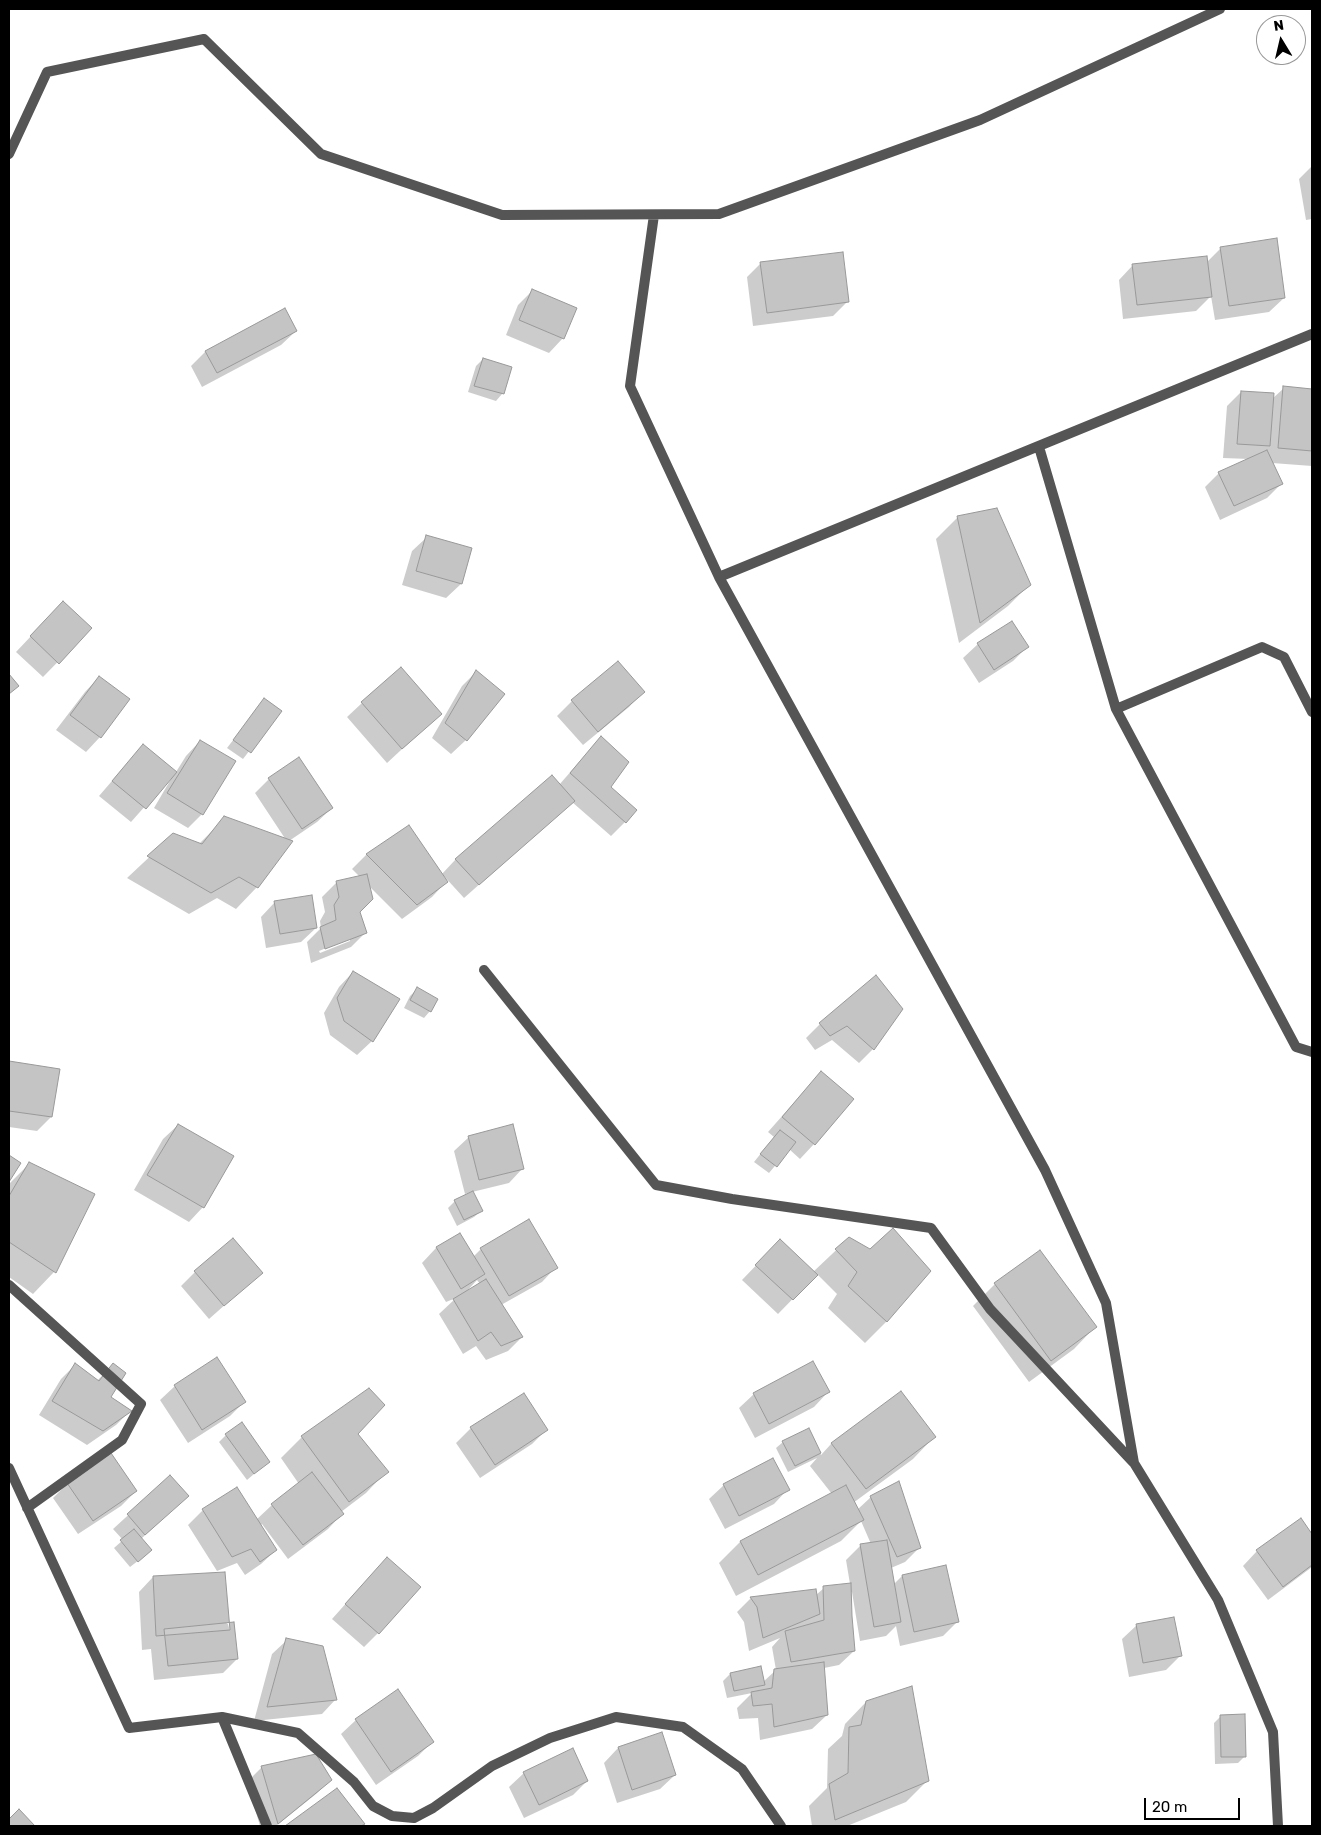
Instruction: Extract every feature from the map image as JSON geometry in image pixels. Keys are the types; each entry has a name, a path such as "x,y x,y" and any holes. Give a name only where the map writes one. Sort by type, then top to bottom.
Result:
{"street":[{"path":"9,154 47,72 204,39 321,154 502,215 719,214 970,124 1220,9"},
{"path":"654,215 630,386 719,577 1045,1170 1106,1303 1134,1463"},
{"path":"719,577 1312,334"},
{"path":"1039,447 1116,709 1296,1047 1312,1052"},
{"path":"1116,709 1262,647 1284,657 1312,712"},
{"path":"484,970 656,1185 732,1199 931,1228 990,1309 1134,1463 1218,1600 1273,1732 1278,1826"},
{"path":"9,1285 141,1404 122,1440 27,1508"},
{"path":"9,1468 129,1728 222,1717 298,1733 354,1782 373,1806 392,1816 414,1818 433,1808 492,1766 550,1738 616,1717 683,1728 742,1769 781,1826"},
{"path":"222,1717 267,1826"}],"building":[{"path":"1277,238 1285,298 1229,306 1220,247"},
{"path":"843,252 849,302 767,313 760,262"},
{"path":"1207,256 1212,297 1137,305 1132,264"},
{"path":"532,289 577,308 564,339 519,320"},
{"path":"285,308 297,331 217,373 205,351"},
{"path":"483,358 512,367 504,394 474,386"},
{"path":"1283,386 1312,389 1312,451 1278,448"},
{"path":"1241,391 1274,393 1270,446 1237,444"},
{"path":"1267,450 1283,484 1234,506 1218,472"},
{"path":"997,508 1031,585 980,623 957,516"},
{"path":"426,535 472,548 462,584 416,571"},
{"path":"63,601 92,628 59,664 30,636"},
{"path":"1012,621 1029,647 994,670 977,643"},
{"path":"618,661 645,692 598,732 571,700"},
{"path":"401,667 442,714 402,749 361,702"},
{"path":"476,670 505,694 467,741 445,723"},
{"path":"9,674 19,686 9,694"},
{"path":"99,676 130,699 101,738 70,715"},
{"path":"264,698 282,711 251,753 233,740"},
{"path":"601,736 629,762 611,787 637,810 626,823 570,773"},
{"path":"200,740 236,761 203,815 167,793"},
{"path":"143,744 177,772 146,809 112,781"},
{"path":"299,757 333,808 302,829 268,778"},
{"path":"552,775 575,801 479,885 455,859"},
{"path":"224,816 293,841 258,888 239,877 211,893 147,856 173,833 202,844"},
{"path":"409,825 448,882 417,905 366,854"},
{"path":"367,874 373,899 360,912 367,933 325,949 320,927 336,920 334,905 339,897 336,881"},
{"path":"312,895 317,928 280,934 274,901"},
{"path":"353,971 400,999 373,1042 344,1021 337,998"},
{"path":"876,975 903,1009 874,1050 847,1026 830,1036 819,1023"},
{"path":"417,987 438,999 431,1012 410,1000"},
{"path":"9,1061 60,1069 52,1117 9,1111"},
{"path":"821,1071 854,1099 815,1145 782,1117"},
{"path":"178,1124 234,1156 204,1208 147,1175"},
{"path":"513,1124 524,1169 479,1180 468,1136"},
{"path":"780,1130 796,1142 777,1167 760,1154"},
{"path":"9,1155 21,1163 9,1182"},
{"path":"29,1162 95,1194 56,1273 9,1242 9,1196"},
{"path":"473,1191 483,1211 464,1220 454,1200"},
{"path":"529,1219 558,1268 509,1296 480,1248"},
{"path":"893,1228 931,1271 887,1322 848,1286 857,1272 835,1249 849,1237 870,1249"},
{"path":"460,1233 485,1274 461,1289 436,1247"},
{"path":"233,1238 263,1273 224,1306 194,1271"},
{"path":"780,1239 818,1275 793,1300 755,1265"},
{"path":"1040,1250 1097,1327 1051,1361 994,1283"},
{"path":"486,1279 523,1337 501,1346 491,1332 478,1341 453,1299"},
{"path":"217,1357 246,1402 202,1430 174,1385"},
{"path":"813,1361 830,1392 769,1424 753,1393"},
{"path":"75,1363 99,1381 113,1363 126,1373 111,1397 132,1411 103,1431 52,1401"},
{"path":"369,1388 385,1405 358,1434 389,1472 349,1502 301,1436"},
{"path":"901,1391 936,1437 866,1489 831,1443"},
{"path":"524,1393 548,1430 495,1465 470,1427"},
{"path":"242,1422 270,1462 254,1474 225,1434"},
{"path":"809,1428 821,1453 795,1466 782,1441"},
{"path":"111,1453 137,1491 93,1521 67,1483"},
{"path":"773,1458 790,1490 739,1516 723,1484"},
{"path":"312,1472 344,1514 303,1545 271,1504"},
{"path":"170,1475 189,1496 145,1535 127,1514"},
{"path":"899,1481 921,1548 897,1557 870,1496"},
{"path":"846,1485 864,1520 758,1575 740,1541"},
{"path":"237,1487 277,1550 260,1562 251,1549 232,1557 202,1509"},
{"path":"1301,1518 1312,1534 1312,1565 1283,1587 1256,1550"},
{"path":"134,1529 152,1550 138,1562 120,1540"},
{"path":"887,1540 901,1622 874,1627 860,1544"},
{"path":"387,1557 421,1587 379,1634 345,1604"},
{"path":"946,1565 959,1622 914,1632 902,1575"},
{"path":"225,1572 230,1630 156,1636 153,1576"},
{"path":"851,1583 855,1651 791,1662 785,1631 824,1620 823,1586"},
{"path":"816,1589 820,1614 763,1638 757,1607 750,1597"},
{"path":"1174,1617 1182,1656 1143,1663 1136,1624"},
{"path":"234,1622 238,1659 168,1666 164,1629"},
{"path":"286,1638 323,1646 337,1700 267,1707"},
{"path":"824,1662 828,1715 774,1727 772,1704 753,1706 751,1692 772,1688 774,1669"},
{"path":"761,1666 765,1685 734,1691 730,1673"},
{"path":"912,1686 929,1781 835,1820 829,1784 848,1773 849,1727 861,1725 866,1701"},
{"path":"398,1689 434,1742 391,1772 355,1719"},
{"path":"1245,1714 1246,1757 1221,1757 1220,1715"},
{"path":"662,1732 676,1775 632,1790 618,1747"},
{"path":"573,1748 588,1781 539,1805 523,1772"},
{"path":"316,1754 332,1780 278,1824 261,1766"},
{"path":"337,1788 365,1824 361,1826 285,1826"},
{"path":"19,1809 35,1826 9,1826 9,1819"}]}
